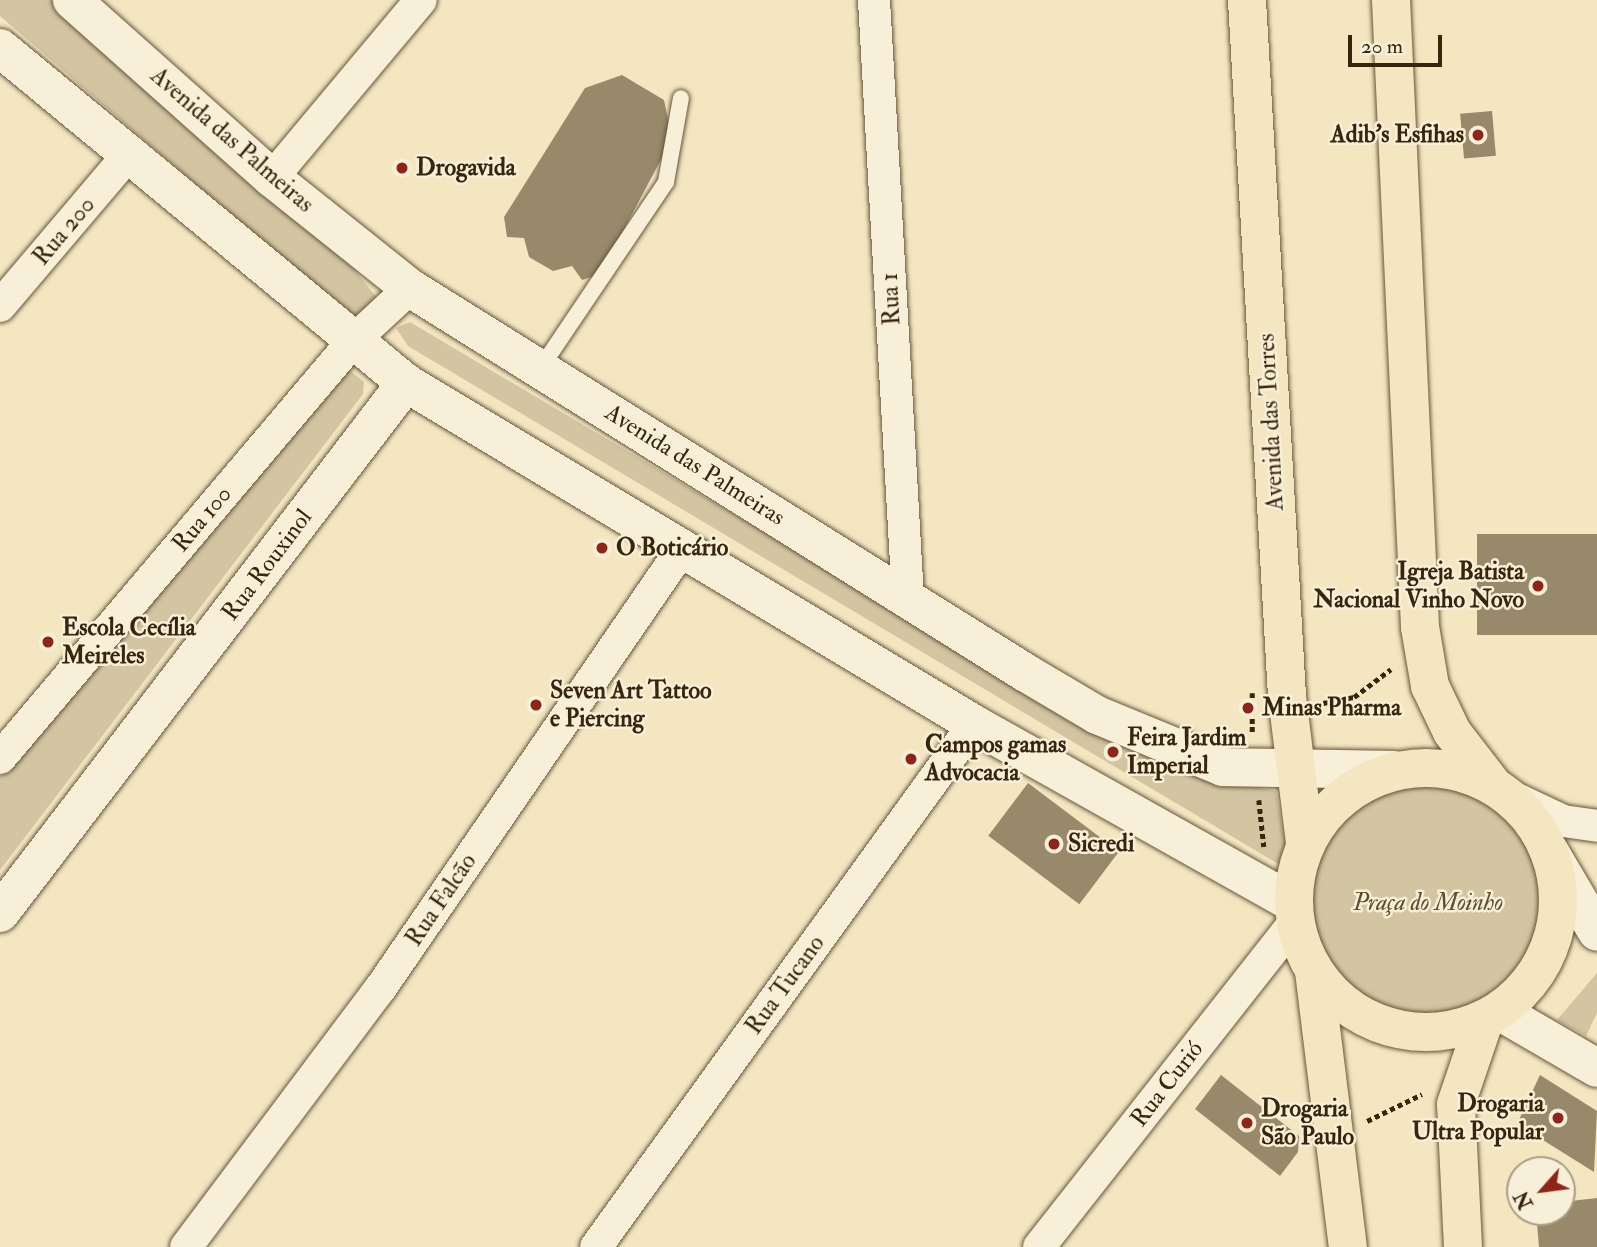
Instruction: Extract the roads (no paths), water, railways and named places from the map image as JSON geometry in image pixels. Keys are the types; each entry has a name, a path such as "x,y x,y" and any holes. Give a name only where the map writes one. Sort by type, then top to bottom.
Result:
{"main road":[{"name":"Avenida das Torres","path":"1247,0 1296,771 1305,843"},
{"path":"1391,0 1420,627 1430,686 1452,732 1548,849 1557,878 1553,939 1541,967 1492,1015 1466,1073 1456,1104 1463,1247"},
{"path":"1348,1247 1338,1135 1314,971 1294,913 1305,843 1337,802 1393,770 1427,766 1500,790"},
{"path":"1314,971 1344,1003 1391,1028 1423,1033 1492,1015"}],"street":[{"name":"Avenida das Palmeiras","path":"72,0 272,178 410,288 1097,715 1223,767 1296,771 1393,770"},
{"path":"272,178 421,0"},
{"name":"Rua 1","path":"874,0 908,598"},
{"path":"0,48 127,156 406,383 684,546 974,724 1294,913"},
{"name":"Rua 200","path":"0,306 127,156"},
{"name":"Rua 100","path":"0,758 353,341 410,288"},
{"name":"Rua Rouxinol","path":"0,913 406,383"},
{"name":"Rua Falcão","path":"186,1247 380,989 684,546"},
{"name":"Rua Tucano","path":"596,1247 974,724"},
{"path":"1500,790 1563,821 1597,826"},
{"path":"1548,849 1597,932"},
{"name":"Rua Curió","path":"1039,1247 1294,913"},
{"path":"1492,1015 1597,1068"}],"lane":[{"path":"540,369 666,182 681,97"}],"place":[{"name":"Adib's Esfihas","path":"1478,135"},
{"name":"Drogavida","path":"402,168"},
{"name":"O Boticário","path":"602,548"},
{"name":"Igreja Batista Nacional Vinho Novo","path":"1538,586"},
{"name":"Escola Cecília Meireles","path":"48,642"},
{"name":"Seven Art Tattoo e Piercing","path":"536,705"},
{"name":"Minas Pharma","path":"1248,708"},
{"name":"Feira Jardim Imperial","path":"1113,752"},
{"name":"Campos gamas Advocacia","path":"911,759"},
{"name":"Sicredi","path":"1054,844"},
{"name":"Drogaria Ultra Popular","path":"1558,1118"},
{"name":"Drogaria São Paulo","path":"1247,1123"}],"park label":[{"name":"Praça do Moinho","path":"1428,903"}]}
